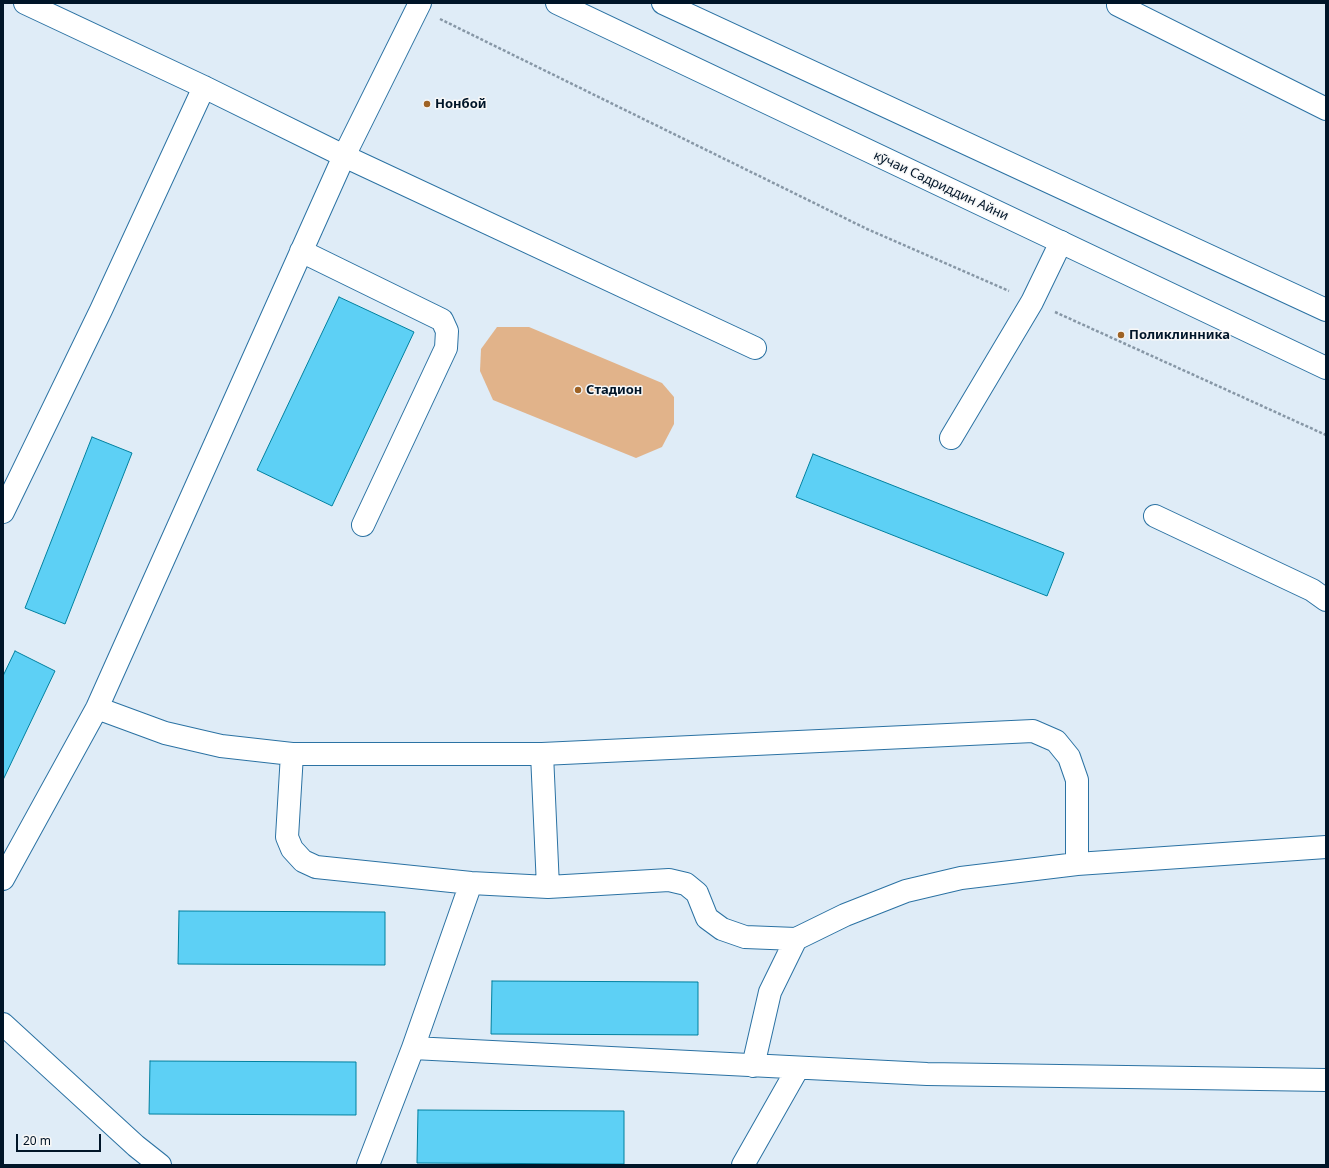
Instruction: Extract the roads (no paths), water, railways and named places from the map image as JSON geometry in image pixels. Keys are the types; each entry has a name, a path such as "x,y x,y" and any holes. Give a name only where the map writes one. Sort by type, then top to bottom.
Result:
{"main road":[{"path":"25,3 204,86 344,156 755,348"},
{"name":"кӯчаи Садриддин Айни","path":"557,3 1326,368"},
{"path":"663,3 1326,310"},
{"path":"3,879 98,708 344,156 418,5"},
{"path":"1118,5 1326,109"},
{"path":"3,512 101,310 204,86"},
{"path":"951,438 1032,302 1061,242"},
{"path":"301,251 442,320 446,331 446,348 363,525"},
{"path":"1155,516 1312,590 1326,600"},
{"path":"98,708 165,733 221,746 292,754 542,754 1033,730 1056,741 1069,757 1077,780 1077,864"},
{"path":"292,754 287,837 292,849 303,861 316,867 471,883 548,887 670,880 686,884 697,893 707,918 722,929 745,937 796,939 845,915 906,891 961,878 1077,864 1326,847"},
{"path":"542,754 548,887"},
{"path":"368,1165 413,1048 471,883"},
{"path":"753,1066 770,992 796,939"},
{"path":"3,1024 136,1146 160,1165"},
{"path":"413,1048 928,1074 1326,1080"},
{"path":"743,1165 798,1068"}],"place":[{"name":"Нонбой","path":"427,104"},
{"name":"Поликлинника","path":"1121,335"},
{"name":"Стадион","path":"578,390"}]}
